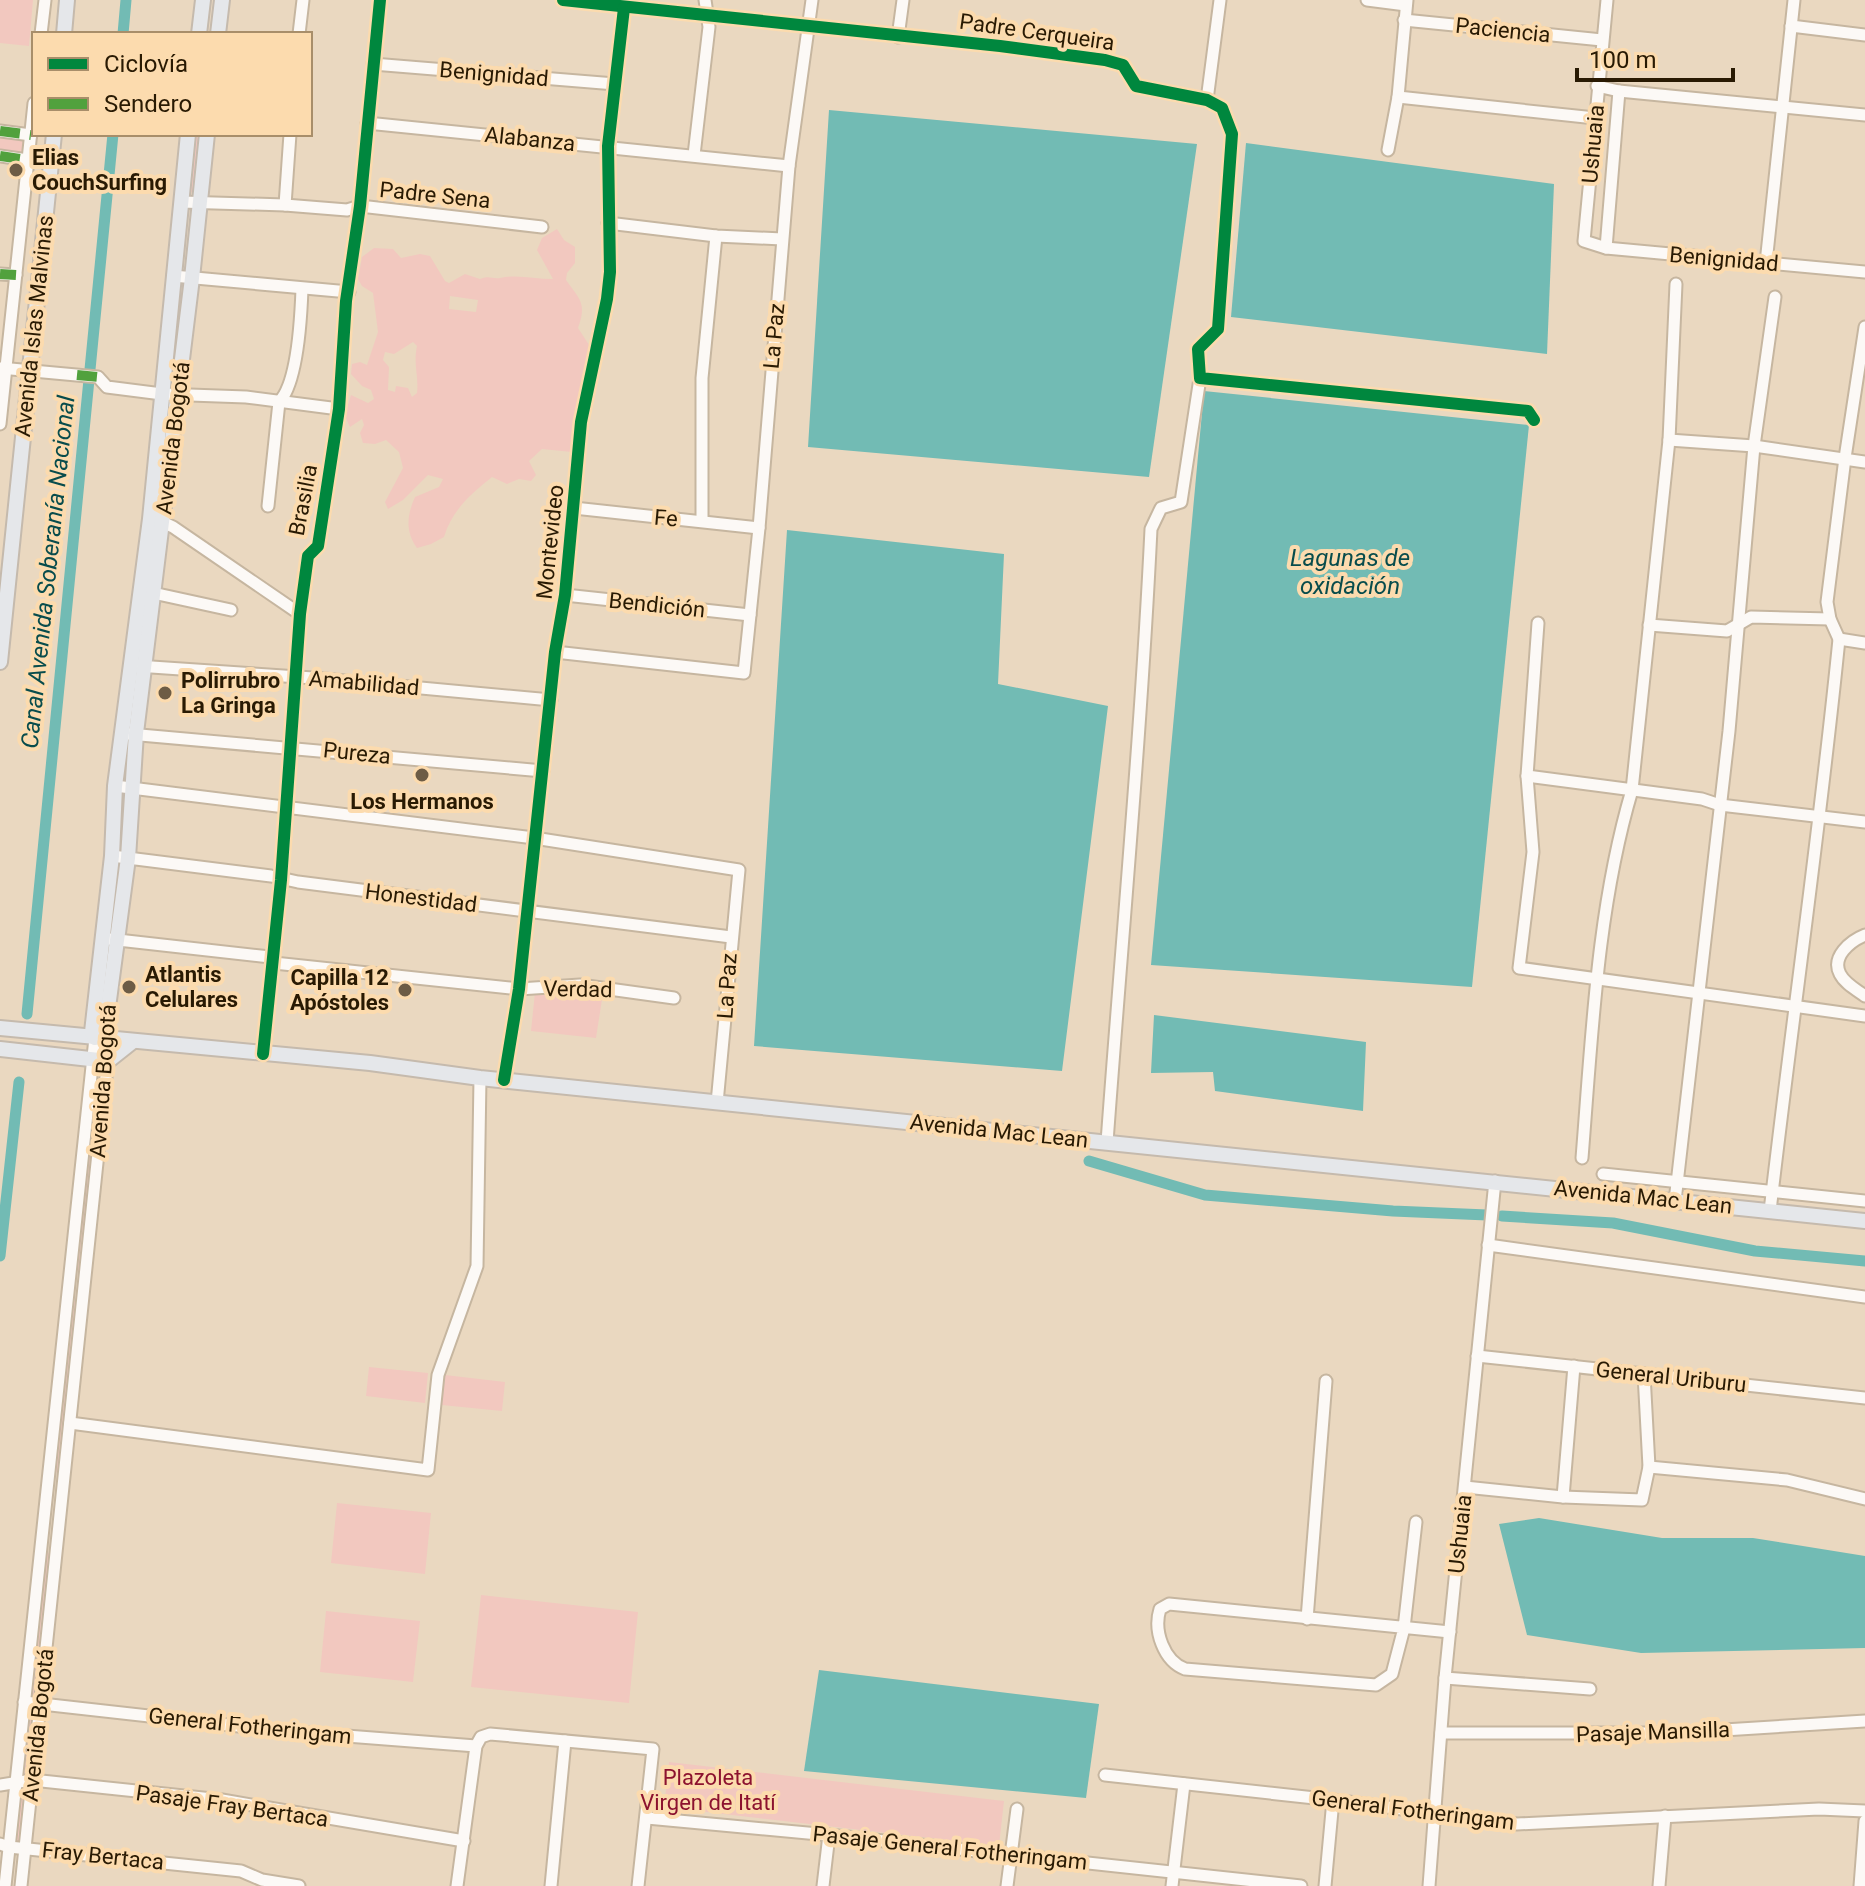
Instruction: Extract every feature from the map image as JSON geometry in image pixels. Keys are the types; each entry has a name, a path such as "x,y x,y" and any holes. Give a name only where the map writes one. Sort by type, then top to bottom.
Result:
{"main road":[{"path":"64,32 67,0"},
{"path":"199,32 203,0"},
{"path":"218,32 222,0"},
{"name":"Avenida Islas Malvinas","path":"0,662 54,136"},
{"name":"Avenida Bogotá","path":"109,939 115,786 129,734 157,520 170,394 173,276 188,136"},
{"name":"Avenida Bogotá","path":"170,394 192,278 207,136"},
{"name":"Avenida Bogotá","path":"138,666 153,593 157,520"},
{"name":"Avenida Bogotá","path":"102,1038 92,1032 128,858 131,787 129,734"},
{"name":"Avenida Mac Lean","path":"2,1028 370,1063 480,1078 1864,1221"},
{"path":"0,1049 100,1060 132,1042"}],"street":[{"path":"41,32 45,0"},
{"path":"299,32 303,0"},
{"name":"Brasilia","path":"263,1054 287,809 300,614 308,556 318,546 339,409 346,301 360,206 380,0"},
{"name":"Padre Cerqueira","path":"563,0 985,44 1105,60 1123,65 1136,86 1207,100"},
{"path":"694,155 709,27 705,0"},
{"name":"La Paz","path":"555,652 744,673 789,166 812,0"},
{"path":"898,37 903,0"},
{"path":"1107,1142 1143,682 1151,529 1161,508 1181,502 1200,378 1198,349 1218,329 1231,127 1222,108 1207,100 1220,0"},
{"path":"1367,0 1406,3 1398,97 1388,150"},
{"name":"Ushuaia","path":"1584,241 1607,0"},
{"path":"1766,263 1794,0"},
{"name":"Montevideo","path":"504,1080 519,989 555,652 565,595 581,422 610,272 608,146 615,84 616,5"},
{"name":"Paciencia","path":"1404,20 1602,40"},
{"path":"1791,26 1865,35"},
{"name":"Benignidad","path":"373,64 615,84"},
{"path":"1597,86 1619,91 1865,115"},
{"path":"1606,248 1619,91"},
{"path":"1398,97 1595,118"},
{"name":"Alabanza","path":"367,123 789,166"},
{"name":"Avenida Islas Malvinas","path":"0,424 3,368 32,124"},
{"path":"0,131 31,135"},
{"path":"285,205 290,136"},
{"path":"0,156 28,160"},
{"name":"Padre Sena","path":"181,202 347,210 360,206 542,227"},
{"path":"608,223 716,236 782,239"},
{"path":"702,521 702,378 716,236"},
{"name":"Benignidad","path":"1584,241 1606,248 1865,272"},
{"path":"0,274 16,275"},
{"path":"173,276 349,292"},
{"path":"1582,1158 1597,979 1618,835 1632,790 1669,440 1676,284"},
{"path":"268,506 279,402 285,395 299,348 302,289"},
{"path":"1675,1201 1720,805 1754,446 1775,297"},
{"path":"1770,1211 1821,816 1839,639 1827,602 1865,327"},
{"path":"3,368 98,377 107,387 170,394 246,397 339,409"},
{"path":"1200,378 1528,411 1534,420"},
{"path":"1669,440 1754,446 1865,462"},
{"name":"Fe","path":"574,508 759,528"},
{"path":"157,520 300,614"},
{"path":"153,593 231,610"},
{"name":"Bendición","path":"565,595 750,615"},
{"path":"1649,625 1727,631 1751,617 1830,619"},
{"path":"1538,623 1527,776 1533,852 1519,968 1865,1016"},
{"path":"1839,639 1865,643"},
{"name":"Amabilidad","path":"138,666 551,700"},
{"name":"Pureza","path":"129,734 291,746 543,771"},
{"path":"1527,776 1702,799 1720,805 1865,822"},
{"path":"115,786 534,838"},
{"name":"La Paz","path":"534,838 739,870 717,1103"},
{"name":"Honestidad","path":"112,856 731,937"},
{"path":"1865,935 1841,951 1837,965 1846,982 1865,996"},
{"name":"Verdad","path":"109,939 270,957 274,963 519,989 580,985 674,998"},
{"name":"Avenida Bogotá","path":"21,1886 85,1287 102,1038"},
{"name":"Avenida Bogotá","path":"5,1886 4,1846 15,1781 69,1286 100,1060"},
{"path":"70,1423 428,1470 438,1375 477,1266 480,1078"},
{"path":"1603,1174 1865,1203 1864,1221"},
{"name":"Ushuaia","path":"1429,1886 1445,1678 1495,1181"},
{"path":"1488,1245 1865,1297"},
{"path":"69,1286 85,1287"},
{"name":"General Uriburu","path":"1477,1356 1865,1398"},
{"path":"1563,1497 1574,1366"},
{"path":"1465,1487 1563,1497 1642,1500 1649,1467 1644,1374"},
{"path":"1307,1619 1326,1381"},
{"path":"1649,1467 1787,1480 1865,1499"},
{"path":"44,1516 60,1517"},
{"path":"1416,1522 1404,1628 1392,1674 1376,1685 1185,1669 1170,1660 1164,1650 1157,1618 1160,1609 1169,1604 1307,1619 1404,1628 1450,1632"},
{"path":"41,1547 57,1549"},
{"path":"1445,1678 1590,1689"},
{"name":"General Fotheringam","path":"24,1702 282,1731 478,1741 490,1734 653,1749 647,1818"},
{"name":"Pasaje Mansilla","path":"1441,1733 1676,1733 1865,1721"},
{"path":"457,1886 478,1741"},
{"path":"551,1886 565,1741"},
{"name":"General Fotheringam","path":"1105,1775 1517,1824 1819,1809 1865,1811"},
{"name":"Pasaje Fray Bertaca","path":"0,1785 32,1780 222,1800 464,1841"},
{"path":"1172,1886 1184,1784"},
{"path":"1325,1886 1333,1800"},
{"path":"1007,1886 1017,1809"},
{"path":"1659,1886 1665,1816"},
{"path":"638,1886 647,1818"},
{"name":"Pasaje General Fotheringam","path":"647,1818 1301,1886"},
{"path":"1860,1886 1865,1821"},
{"path":"823,1886 829,1835"},
{"name":"Fray Bertaca","path":"4,1846 241,1871 262,1880 299,1886"}],"green space":[{"path":"0,0 33,0 29,46 0,43"},
{"path":"0,136 25,139 22,154 0,151"},
{"path":"194,136 203,136 197,193 189,192"},
{"path":"557,229 564,240 575,247 575,263 566,280 581,302 578,328 591,348 572,452 542,449 529,461 536,475 531,481 519,479 507,484 492,477 457,511 444,537 417,548 409,529 412,504 415,497 439,487 443,479 428,475 403,500 388,509 385,502 403,468 399,452 386,440 375,444 363,443 360,433 364,425 362,419 350,427 345,416 351,395 368,403 374,399 371,390 362,386 351,374 352,364 360,362 367,365 378,332 373,293 358,279 362,257 374,248 393,249 401,258 420,254 430,256 449,283 465,274 480,279 513,276 553,279 537,250 542,238","holes":["450,296 478,300 476,312 449,309","413,342 417,346 417,393 412,397 408,388 396,386 395,392 388,390 389,367 383,360 385,352 394,354"]},
{"path":"178,291 186,292 172,386 168,384"},
{"path":"535,992 603,993 596,1038 531,1031"},
{"path":"94,1078 102,1079 80,1271 73,1270"},
{"path":"71,1301 78,1301 62,1473 54,1472"},
{"path":"369,1367 428,1373 425,1403 366,1396"},
{"path":"445,1375 505,1382 502,1411 442,1405"},
{"path":"337,1503 431,1513 425,1574 331,1563"},
{"path":"43,1552 51,1553 37,1696 28,1695"},
{"path":"481,1595 638,1612 629,1703 471,1687"},
{"path":"326,1611 420,1621 413,1682 320,1672"},
{"path":"28,1708 35,1709 27,1776 20,1775"},
{"name":"Plazoleta Virgen de Itatí","path":"669,1762 1004,1801 999,1846 664,1807"},
{"path":"20,1791 28,1792 20,1845 12,1844"}],"water":[{"path":"829,110 1197,144 1149,477 808,447"},
{"path":"1246,143 1554,184 1547,354 1231,317"},
{"name":"Lagunas de oxidación","path":"1204,391 1529,425 1472,987 1151,965"},
{"path":"787,530 1004,554 998,684 1108,706 1062,1071 754,1046"},
{"path":"1154,1015 1366,1042 1363,1111 1215,1091 1213,1072 1151,1073"},
{"path":"1539,1518 1662,1538 1753,1538 1865,1556 1865,1648 1641,1653 1527,1635 1499,1524"},
{"path":"819,1670 1099,1704 1086,1798 804,1771"}],"waterway":[{"name":"Canal Avenida Soberanía Nacional","path":"123,32 126,0"},
{"name":"Canal Avenida Soberanía Nacional","path":"27,1014 113,136"},
{"name":"Canal Avenida Soberanía Nacional","path":"0,1256 19,1082"},
{"path":"1089,1161 1205,1195 1393,1211 1487,1215"},
{"path":"1502,1216 1613,1223 1755,1251 1865,1261"}],"marked path":[{"path":"0,131 31,135"},
{"path":"0,156 28,160"},
{"path":"0,274 16,275"},
{"path":"77,375 98,377"}],"cycle path":[{"path":"263,1054 281,880 300,614 308,556 318,546 339,409 346,301 360,206 380,0"},
{"path":"563,0 1105,60 1123,65 1136,86 1207,100 1222,108 1232,134 1218,329 1198,349 1200,378 1528,411 1534,420"},
{"path":"504,1080 519,989 555,652 565,595 581,422 607,299 610,272 608,146 624,8"}],"place":[{"name":"Elias CouchSurfing","path":"16,170"},
{"name":"Polirrubro La Gringa","path":"165,693"},
{"name":"Los Hermanos","path":"422,775"},
{"name":"Atlantis Celulares","path":"129,987"},
{"name":"Capilla 12 Apóstoles","path":"405,990"}]}
